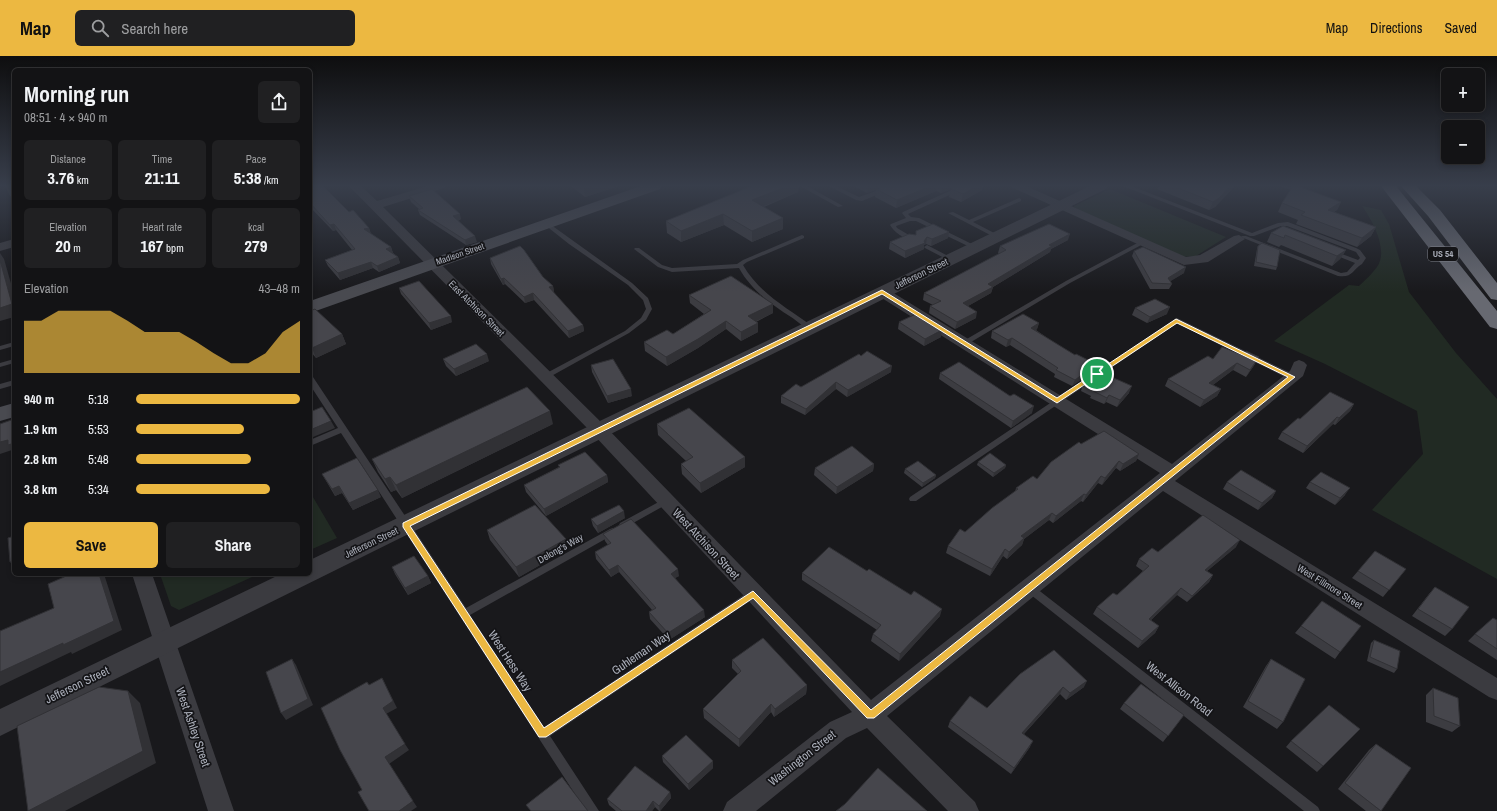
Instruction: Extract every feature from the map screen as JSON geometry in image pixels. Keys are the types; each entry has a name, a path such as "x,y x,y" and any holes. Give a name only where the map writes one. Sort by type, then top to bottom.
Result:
{"highway":[{"name":"US 54","path":"1416,221 1497,323"},
{"name":"US 54","path":"1440,221 1497,295"}],"main road":[{"name":"Madison Street","path":"312,305 555,221"},
{"path":"0,414 12,411"}],"street":[{"name":"East Atchison Street","path":"392,221 599,430"},
{"name":"Jefferson Street","path":"312,570 1027,221"},
{"path":"1097,221 1184,261 1203,259 1242,238"},
{"path":"0,247 12,244"},
{"name":"West Fillmore Street","path":"882,292 1057,401 1168,477 1497,690"},
{"name":"Washington Street","path":"736,811 838,730 870,716 1168,477 1295,371"},
{"name":"West Atchison Street","path":"599,430 870,716 966,811"},
{"name":"West Ashley Street","path":"143,576 221,811"},
{"name":"Jefferson Street","path":"0,723 301,576"}],"lane":[{"path":"903,221 893,225 895,229 912,239"},
{"path":"920,221 974,248"},
{"path":"1217,221 1252,235"},
{"path":"969,222 996,236"},
{"path":"546,377 627,332 644,319 649,309 646,299 630,284 571,243 547,224"},
{"path":"1280,224 1288,224 1354,249 1362,255 1363,258 1360,263 1347,274 1340,275 1242,238 1280,224"},
{"path":"1271,228 1278,231"},
{"path":"637,249 660,266 672,270 740,266 745,261 802,237"},
{"path":"964,343 1068,282 1143,242"},
{"path":"927,247 950,259"},
{"path":"1323,249 1360,263"},
{"path":"740,266 743,272 763,293 810,327"},
{"path":"913,499 1176,320 1295,371"},
{"path":"0,348 12,345"},
{"path":"0,365 12,362"},
{"name":"West Hess Way","path":"312,382 593,811"},
{"path":"0,387 12,383"},
{"path":"312,442 343,429"},
{"name":"Delong's Way","path":"464,614 666,501"},
{"name":"West Allison Road","path":"1029,588 1314,811"},
{"name":"Guhleman Way","path":"542,734 753,594"}],"shaded area":[{"path":"1103,221 1188,221 1226,237 1196,256 1183,257"},
{"path":"1371,221 1387,221 1409,292 1456,353 1497,399 1497,579 1372,510 1423,454 1417,411 1325,364 1274,341 1349,285 1359,286 1371,275 1377,267 1381,252 1378,235"},
{"path":"312,495 337,538 312,549"},
{"path":"161,576 255,576 179,610 171,606"}],"building":[{"path":"327,221 363,221 369,228 364,229 391,247 386,249 398,257 377,266 371,262 338,273 325,260 355,249 334,224 330,225"},
{"path":"436,221 459,221 475,236 465,240"},
{"path":"666,221 705,221 681,231"},
{"path":"735,221 775,221 752,231"},
{"path":"1318,221 1360,221 1376,227 1362,238"},
{"path":"933,224 949,232 932,239 927,237 924,241 925,243 905,251 890,242 909,234 916,235 916,231"},
{"path":"1049,224 1070,234 1049,245 1052,246 988,284 993,287 963,303 977,312 957,322 930,306 941,301 924,293 1006,250 1000,246"},
{"path":"1283,226 1346,250 1337,256 1285,235 1284,238 1271,233"},
{"path":"1262,243 1280,250 1277,267 1256,262 1258,246"},
{"path":"520,246 543,277 553,286 549,287 583,325 568,331 533,293 524,297 504,278 501,279 490,258"},
{"path":"1143,247 1186,267 1168,278 1172,284 1152,283 1134,251"},
{"path":"0,260 12,304 0,308"},
{"path":"731,276 773,304 748,316 758,323 741,332 726,321 666,357 644,342 667,330 673,334 711,310 689,295"},
{"path":"419,281 451,316 429,323 399,288"},
{"path":"1155,299 1170,307 1150,317 1135,308"},
{"path":"315,309 342,334 312,348 312,310"},
{"path":"916,314 942,330 925,339 899,322"},
{"path":"1023,314 1039,323 1031,328 1075,355 1076,354 1096,364 1075,380 1056,370 1058,368 1012,338 1008,340 992,331"},
{"path":"476,344 487,354 454,369 443,359"},
{"path":"1222,347 1243,355 1246,351 1259,357 1250,370 1237,363 1209,383 1221,389 1204,400 1168,379 1208,356 1213,359"},
{"path":"867,351 892,366 848,390 836,382 806,409 781,396 796,384 801,387 859,354 861,356"},
{"path":"613,359 631,389 607,396 591,365"},
{"path":"959,362 1010,396 1014,394 1034,406 1013,421 940,373"},
{"path":"1100,372 1132,386 1120,400 1109,395 1107,398 1083,384"},
{"path":"527,387 550,411 396,485 390,477 385,479 372,459"},
{"path":"1330,392 1354,404 1339,418 1337,417 1307,446 1282,432 1298,418 1300,419"},
{"path":"322,407 331,421 312,429 312,411"},
{"path":"689,408 745,457 700,483 681,464 693,457 657,424"},
{"path":"12,420 12,444 8,445 8,440 0,442 0,424"},
{"path":"1104,431 1139,454 1123,464 1119,461 1105,478 1101,476 1086,495 1084,494 1056,516 1052,513 1021,536 1024,538 1009,552 1005,549 992,569 948,546 960,529 965,532 992,508 1018,489 1016,488 1033,476 1037,479 1051,462 1079,442 1081,444"},
{"path":"852,446 874,464 837,487 815,468"},
{"path":"585,452 607,475 544,509 524,485 560,467 558,465"},
{"path":"990,453 1006,465 994,473 978,462"},
{"path":"357,458 378,490 349,503 339,486 332,489 322,474"},
{"path":"918,461 936,475 923,483 905,469"},
{"path":"1241,470 1276,491 1262,503 1227,482"},
{"path":"1321,472 1350,488 1340,498 1310,482"},
{"path":"535,505 566,539 516,567 487,530"},
{"path":"619,505 624,511 597,526 591,519"},
{"path":"1203,515 1240,540 1205,570 1213,575 1192,596 1181,588 1149,619 1159,626 1142,641 1097,607 1113,593 1117,595 1149,566 1139,559 1152,548 1158,552"},
{"path":"631,519 678,569 671,574 704,610 668,633 649,612 656,608 618,565 609,570 595,552 611,543 603,534"},
{"path":"12,537 12,562 10,562 8,538"},
{"path":"829,547 867,571 869,569 911,595 914,591 942,609 900,654 873,634 881,625 802,573"},
{"path":"1375,551 1406,569 1389,590 1358,571"},
{"path":"414,556 428,576 405,588 392,567"},
{"path":"66,576 100,576 114,621 0,672 0,631 54,608 48,584"},
{"path":"1435,587 1469,607 1452,629 1418,609"},
{"path":"1322,601 1361,626 1340,652 1301,626"},
{"path":"1493,618 1497,620 1497,649 1475,634"},
{"path":"763,638 807,685 775,709 771,704 739,739 703,709 741,671 732,660"},
{"path":"1374,640 1400,651 1397,669 1370,657"},
{"path":"1054,650 1087,681 1070,693 1063,687 1022,733 1033,741 1014,768 950,721 970,696 987,708 1020,674"},
{"path":"292,659 308,699 281,713 266,672"},
{"path":"1271,659 1305,679 1283,722 1248,701"},
{"path":"382,678 393,701 383,708 405,744 385,757 413,801 399,811 369,811 358,792 362,790 340,750 321,708 367,682 369,685"},
{"path":"1141,684 1184,715 1168,736 1124,703"},
{"path":"99,687 128,691 143,751 28,811 17,726"},
{"path":"1433,688 1458,698 1460,726 1434,716"},
{"path":"1329,705 1360,729 1323,766 1291,741"},
{"path":"686,735 713,761 688,784 662,756"},
{"path":"1376,744 1411,768 1381,811 1345,783"},
{"path":"635,766 670,792 659,806 653,801 646,811 622,811 607,799"},
{"path":"878,768 927,811 836,811 845,804"},
{"path":"562,777 588,811 531,811 526,805"}],"route":[{"path":"882,292 1057,401 1097,374 1176,320 1292,377 870,716 753,594 542,734 406,525 882,292"}]}
